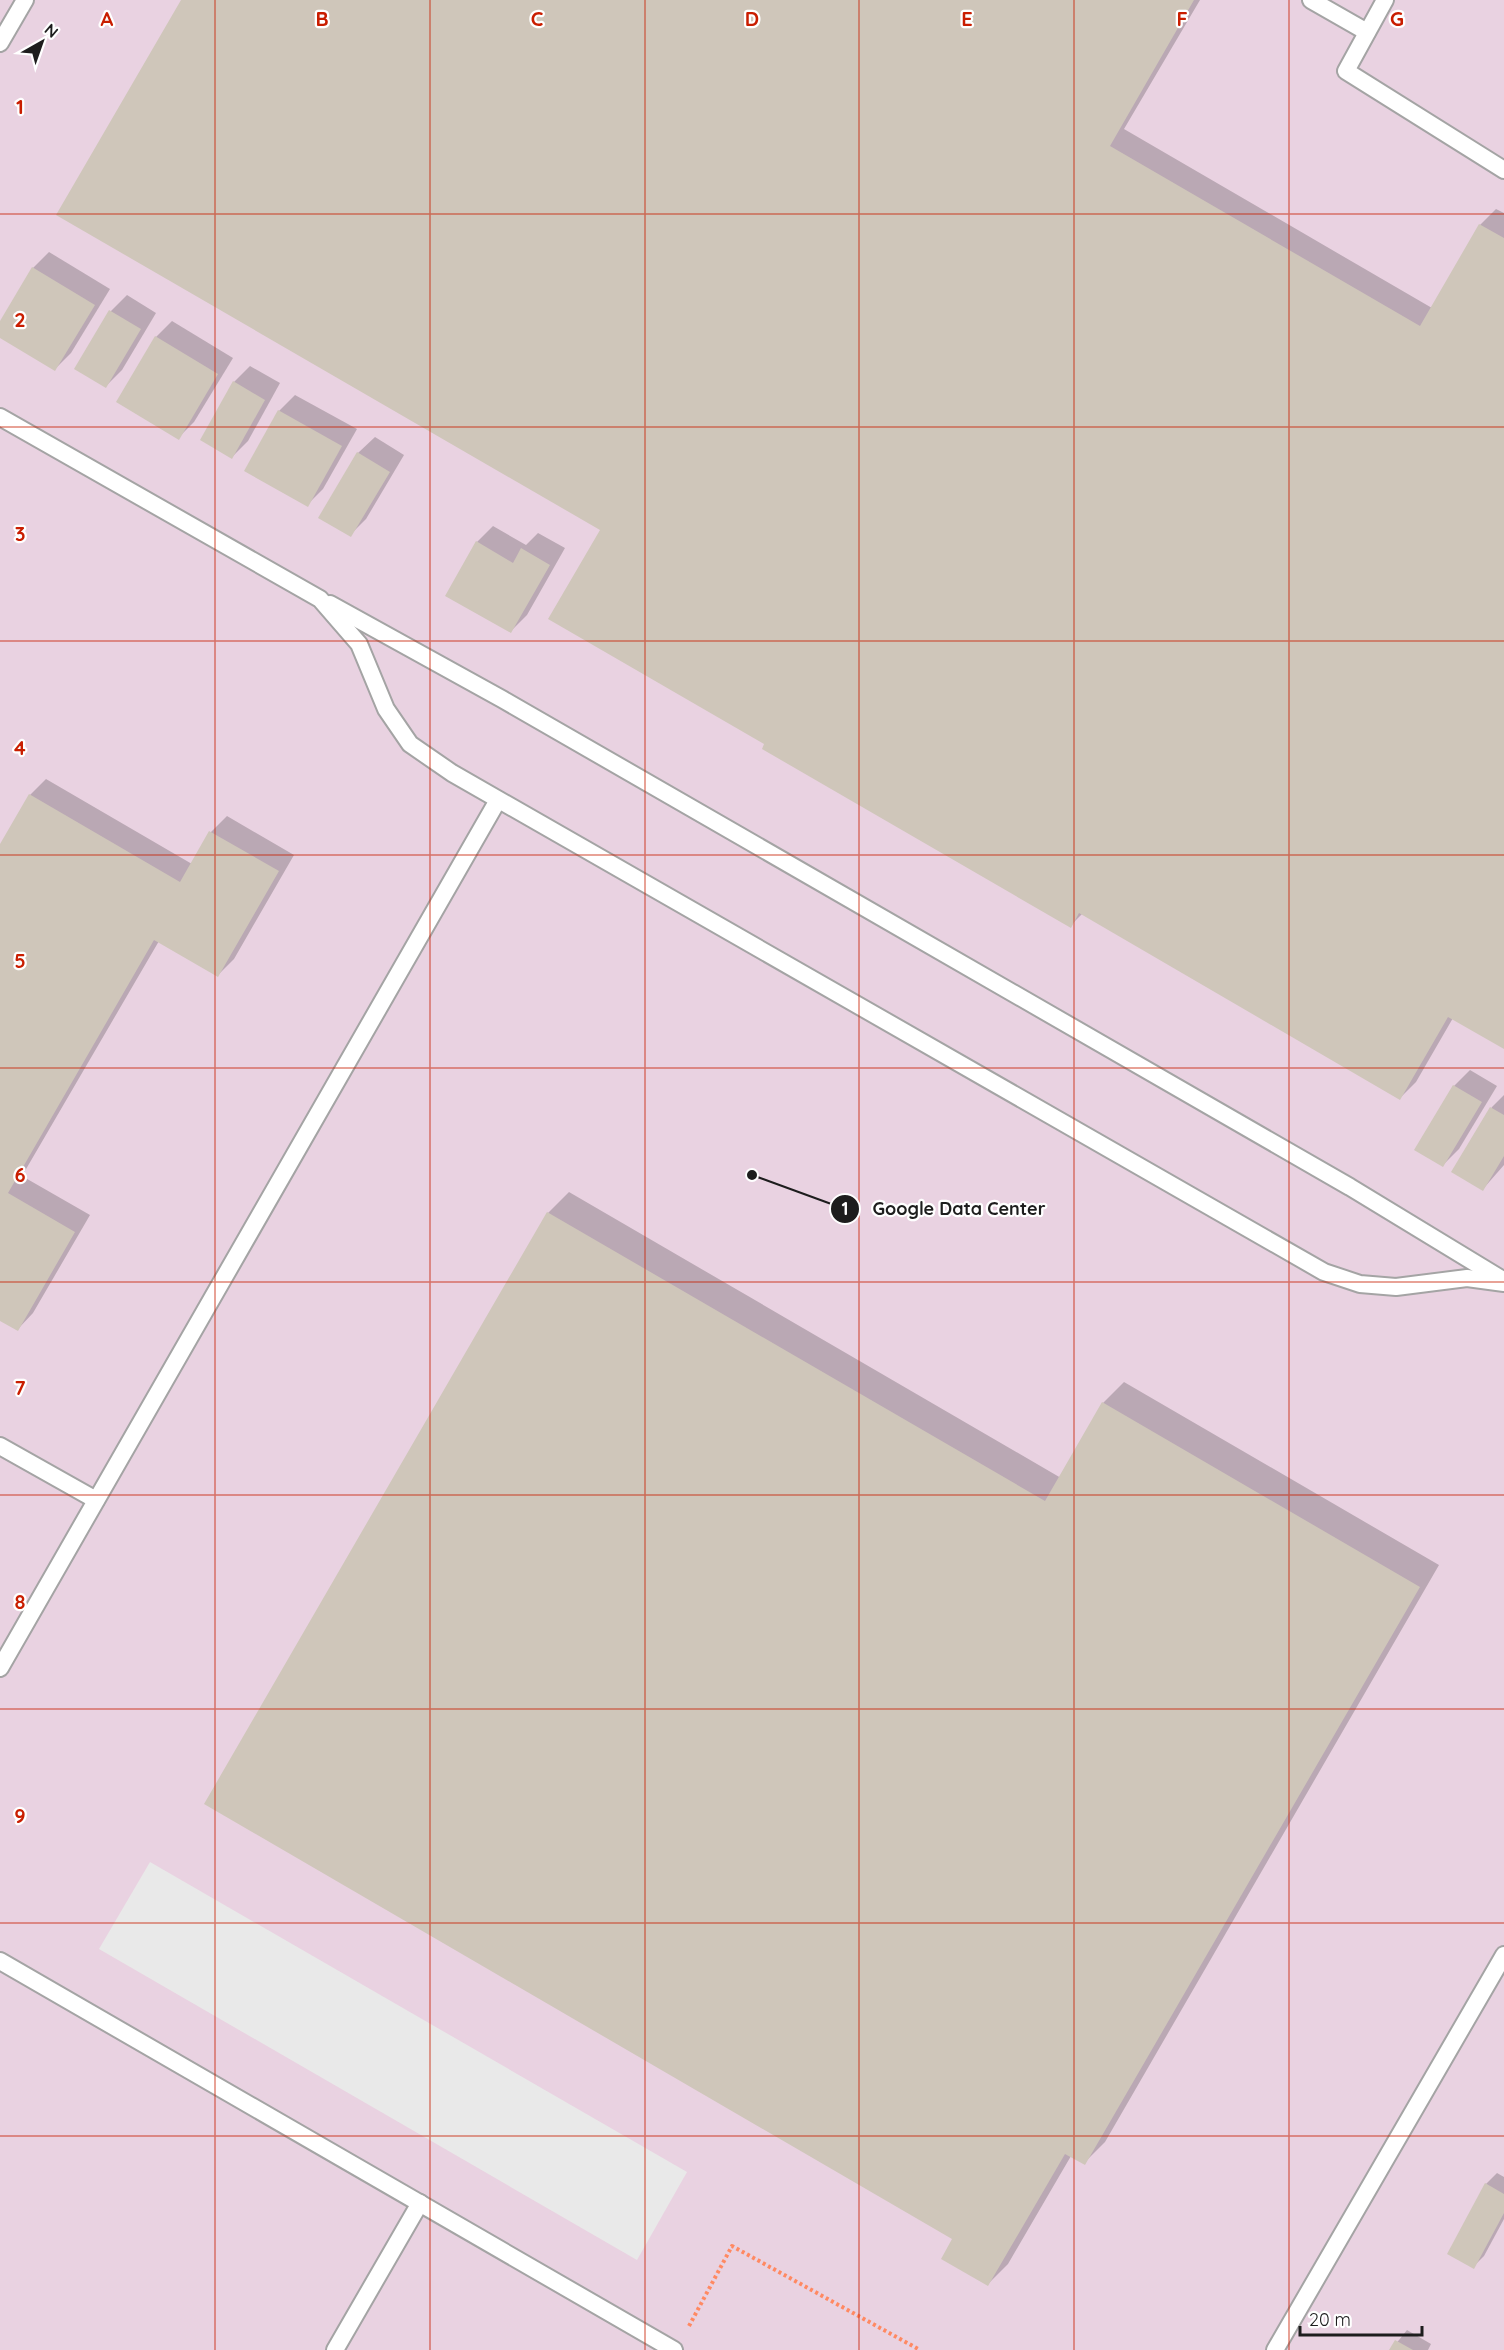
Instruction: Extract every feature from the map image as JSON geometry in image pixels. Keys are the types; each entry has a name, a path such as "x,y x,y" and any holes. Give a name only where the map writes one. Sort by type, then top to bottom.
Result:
{"lane":[{"path":"0,43 25,0"},
{"path":"1311,0 1367,32"},
{"path":"1385,0 1346,71 1504,170"},
{"path":"0,417 502,699 1340,1181 1504,1282"},
{"path":"320,598 359,644 386,709 410,744 452,773 498,800 1324,1272 1360,1284 1396,1287 1467,1278 1504,1282"},
{"path":"0,1668 498,800"},
{"path":"0,1446 96,1500"},
{"path":"1275,2350 1504,1955"},
{"path":"0,1961 674,2350"},
{"path":"335,2350 420,2204"}],"path":[{"path":"686,2331 732,2246 920,2350"}],"shaded area":[{"path":"0,0 1504,0 1504,2350 0,2350"},
{"path":"150,1862 687,2172 637,2260 99,1949"}],"building":[{"path":"181,0 1194,0 1110,146 1420,326 1479,224 1504,238 1504,1049 1448,1017 1400,1100 1079,913 1071,928 762,749 764,744 548,619 600,530 56,215"},
{"path":"32,267 95,305 55,371 0,338 0,321"},
{"path":"109,310 141,329 106,388 74,369"},
{"path":"155,336 218,374 179,440 116,402"},
{"path":"233,381 265,400 232,459 200,440"},
{"path":"278,410 342,446 308,507 244,471"},
{"path":"357,452 390,472 351,537 318,518"},
{"path":"476,541 513,563 521,548 550,565 511,633 445,596"},
{"path":"29,794 180,882 209,831 279,871 218,977 154,940 8,1193 75,1232 18,1331 0,1321 0,844"},
{"path":"1453,1085 1482,1102 1443,1167 1414,1150"},
{"path":"1490,1107 1504,1115 1504,1156 1483,1191 1451,1172"},
{"path":"547,1212 1045,1501 1102,1402 1420,1587 1085,2165 1065,2154 988,2286 941,2259 952,2239 204,1804"},
{"path":"1485,2183 1504,2194 1504,2213 1474,2269 1447,2254"},
{"path":"1395,2340 1413,2350 1389,2350"}],"place":[{"name":"Google Data Center","path":"752,1175"}]}
